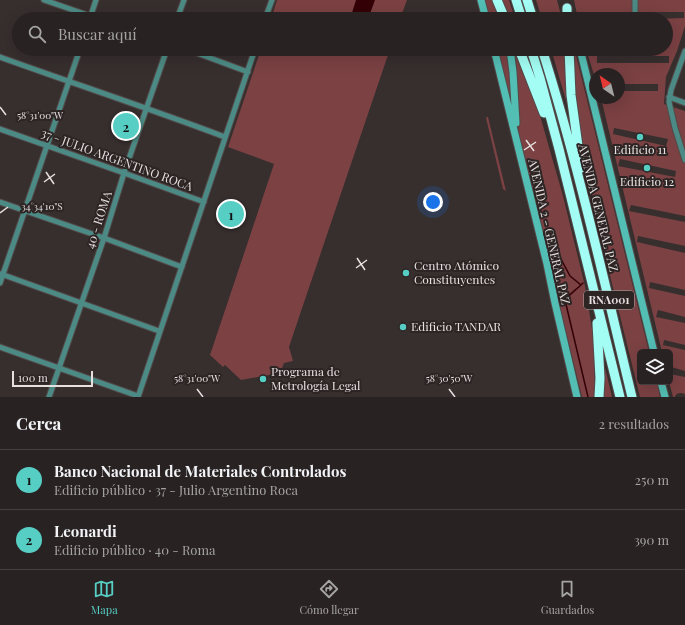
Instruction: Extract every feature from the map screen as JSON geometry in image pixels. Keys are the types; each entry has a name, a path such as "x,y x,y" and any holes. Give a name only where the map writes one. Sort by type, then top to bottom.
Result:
{"highway":[{"path":"497,0 502,12"},
{"path":"527,1 531,12"},
{"path":"522,56 559,150"},
{"name":"AVENIDA GENERAL PAZ","path":"533,56 559,150 620,397"},
{"name":"AVENIDA GENERAL PAZ","path":"544,56 585,203 632,397"},
{"path":"569,56 571,95 585,203"},
{"path":"596,302 600,378 599,397"}],"street":[{"path":"44,0 75,12"},
{"path":"92,12 96,0"},
{"path":"180,12 184,0"},
{"path":"268,12 272,0"},
{"path":"481,0 484,12"},
{"path":"635,0 635,12"},
{"path":"685,51 669,98 670,110 685,160"},
{"path":"0,283 1,274 77,56"},
{"name":"40 - ROMA","path":"49,397 165,56"},
{"path":"205,56 248,72"},
{"path":"0,347 138,397 253,56"},
{"name":"AVENIDA 2 - GENERAL PAZ","path":"496,56 546,258 577,397"},
{"path":"511,56 517,142"},
{"name":"AVENIDA GENERAL PAZ","path":"582,56 653,349"},
{"path":"0,57 225,137"},
{"path":"669,98 685,103"},
{"name":"37 - JULIO ARGENTINO ROCA","path":"0,129 204,202"},
{"path":"0,202 182,267"},
{"path":"1,274 159,331"},
{"path":"662,385 665,397"}],"shaded area":[{"path":"277,0 407,0 403,12 273,12"},
{"path":"356,0 375,0 371,12 352,12"},
{"path":"484,0 494,0 498,12 487,12"},
{"path":"498,0 509,0 513,12 505,12"},
{"path":"536,0 557,0 560,12 540,12"},
{"path":"574,0 685,0 685,26 677,51 666,77 664,104 685,111 685,216 631,205 629,211 685,222 685,246 638,236 637,242 685,253 685,290 650,282 649,288 685,296 685,317 658,310 656,317 685,323 685,345 664,340 663,345 685,350 685,371 673,368 673,349 661,349 602,104 625,104 625,91 658,91 658,84 625,84 625,68 592,68 588,56 597,56 597,63 669,63 669,56 673,56 673,18 684,18 684,12 577,12","holes":["614,128 668,139 666,146 613,134","620,159 676,171 675,177 618,166"]},
{"path":"259,56 388,56 289,347 293,361 284,363 280,373 241,380 225,365 223,367 210,355 274,164 228,147"},
{"path":"498,56 508,56 512,87 512,96 509,97"},
{"path":"513,56 519,56 536,102 563,196 585,286 594,341 595,397 582,397 519,140"},
{"path":"553,56 566,56 569,103 567,104"},
{"path":"574,56 576,56 648,349 637,349 637,385 598,227 578,117"},
{"path":"488,117 506,191 503,189"},
{"path":"604,363 612,397 603,397"},
{"path":"673,375 685,377 685,394 678,393 675,397 673,397 670,385 673,385"},
{"path":"637,385 658,385 660,397 640,397"}],"waterway":[{"path":"561,259 570,276 581,285"},
{"path":"583,283 565,300 588,397"}],"place":[{"name":"Leonardi","path":"126,126"},
{"name":"Edificio 11","path":"640,137"},
{"name":"Edificio 12","path":"647,168"},
{"name":"Banco Nacional de Materiales Controlados","path":"231,214"},
{"name":"Centro Atómico Constituyentes","path":"406,273"},
{"name":"Edificio TANDAR","path":"403,327"},
{"name":"Programa de Metrología Legal","path":"263,379"}]}
